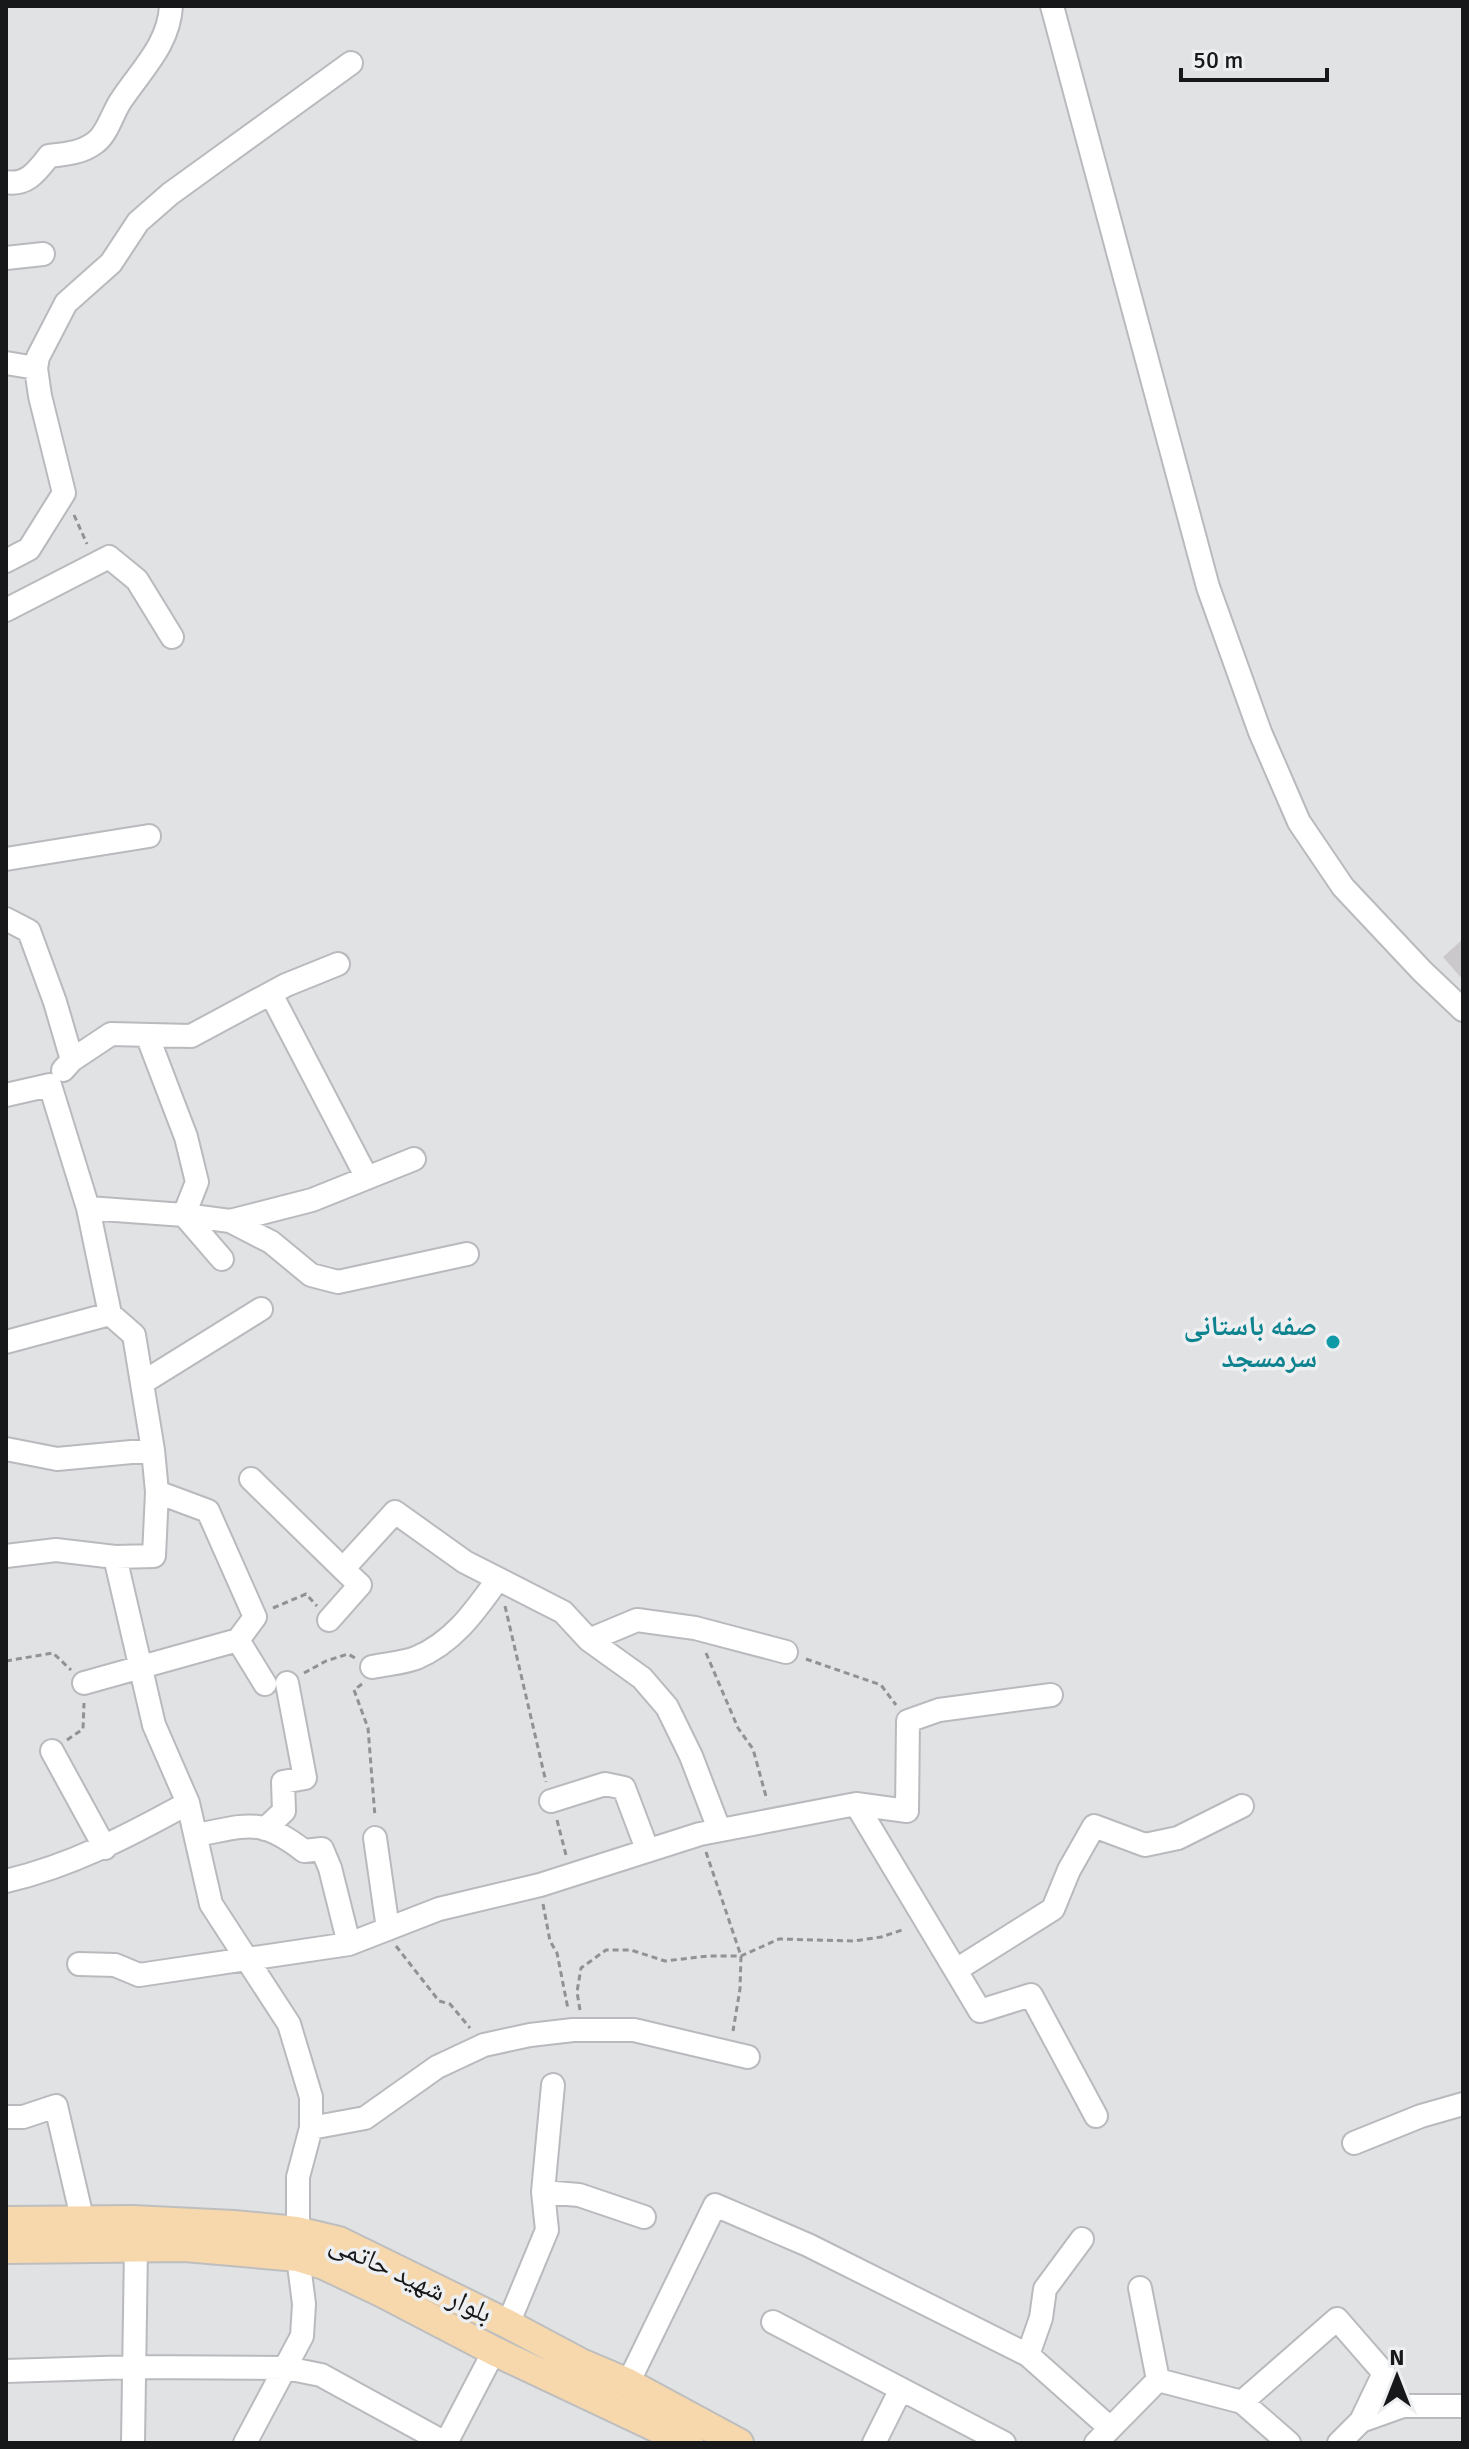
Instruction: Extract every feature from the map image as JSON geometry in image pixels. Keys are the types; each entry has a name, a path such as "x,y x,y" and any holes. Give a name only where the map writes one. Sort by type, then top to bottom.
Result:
{"main road":[{"name":"بلوار شهید حاتمی","path":"6,2221 133,2220 297,2244 324,2265 494,2351 689,2443"},
{"name":"بلوار شهید حاتمی","path":"6,2249 339,2241 583,2364 628,2383 726,2440"}],"street":[{"path":"6,182 31,179 49,156 74,154 99,141 121,99 155,56 170,21 171,6"},
{"path":"1052,6 1208,587 1260,732 1299,822 1343,887 1463,1010"},
{"path":"6,561 29,549 64,493 36,368 38,357 66,303 111,263 138,222 170,194 351,63"},
{"path":"6,258 43,254"},
{"path":"6,363 36,368"},
{"path":"6,610 109,557 137,580 172,637"},
{"path":"6,859 149,836"},
{"path":"6,919 29,931 72,1060"},
{"path":"6,1095 50,1085 72,1060 111,1034 191,1036 271,994 338,964"},
{"path":"271,994 367,1178"},
{"path":"147,1035 186,1137 197,1182 184,1215"},
{"path":"6,1556 56,1550 115,1557 154,1556 157,1492 134,1335 110,1314 88,1208 50,1085"},
{"path":"230,1221 312,1200 414,1159"},
{"path":"88,1208 230,1221 271,1242 311,1275 338,1282 467,1254"},
{"path":"184,1215 222,1259"},
{"path":"142,1383 261,1309"},
{"path":"6,1342 110,1314"},
{"path":"6,1449 57,1459 153,1450"},
{"path":"251,1479 360,1585 329,1620"},
{"path":"84,1683 238,1640 255,1617 208,1511 157,1492"},
{"path":"343,1569 395,1512 465,1562 563,1612 589,1640 642,1678 667,1707 691,1756 709,1831"},
{"path":"115,1557 154,1725 188,1803 211,1904 289,2024 311,2097 311,2128 298,2177 297,2244 304,2304 302,2336 245,2443"},
{"path":"372,1667 414,1659 445,1642 468,1620 498,1579"},
{"path":"589,1640 637,1620 695,1628 786,1652"},
{"path":"238,1640 276,1684 305,1778 283,1782 284,1811 265,1829"},
{"path":"79,1964 115,1965 139,1975 349,1944 439,1909 540,1885 709,1831 856,1804 907,1811 908,1721 939,1710 1051,1695"},
{"path":"52,1751 105,1848"},
{"path":"551,1801 605,1784 624,1788 647,1849"},
{"path":"6,1881 105,1848 188,1803"},
{"path":"856,1804 980,2011 1031,1995 1096,2116"},
{"path":"956,1970 1053,1909 1069,1870 1094,1826 1145,1845 1178,1838 1242,1806"},
{"path":"196,1835 256,1824 286,1837 304,1851 322,1849 330,1868 349,1944"},
{"path":"375,1838 388,1929"},
{"path":"311,2128 365,2118 437,2067 484,2045 530,2035 578,2030 634,2030 738,2055"},
{"path":"508,2324 547,2230 543,2192 553,2085"},
{"path":"1354,2143 1421,2116 1463,2104"},
{"path":"6,2117 23,2117 56,2106 83,2222"},
{"path":"543,2192 579,2195 644,2217"},
{"path":"628,2383 715,2205 808,2245 1028,2355 1103,2435 1158,2380"},
{"path":"1028,2355 1041,2318 1045,2289 1082,2239"},
{"path":"133,2443 136,2248"},
{"path":"1140,2288 1158,2380"},
{"path":"1242,2402 1337,2319 1384,2373 1361,2421 1339,2443"},
{"path":"773,2322 1004,2443"},
{"path":"6,2371 134,2367 286,2368 321,2375 445,2443 494,2351"},
{"path":"1158,2380 1242,2402 1289,2443"},
{"path":"874,2443 901,2389"},
{"path":"1361,2421 1403,2406 1463,2406"}],"path":[{"path":"64,493 96,564"},
{"path":"498,1579 536,1745 571,1874"},
{"path":"255,1617 306,1594 329,1620"},
{"path":"695,1628 738,1728 753,1749 772,1819"},
{"path":"786,1652 881,1685 908,1721"},
{"path":"6,1661 53,1653 84,1683 83,1729 52,1751"},
{"path":"276,1684 348,1654 372,1667 369,1679 354,1690 368,1728 375,1838"},
{"path":"709,1831 741,1956 738,2055"},
{"path":"540,1885 550,1941 557,1953 578,2030"},
{"path":"578,2030 577,1992 581,1968 606,1950 631,1950 665,1961 741,1956 779,1939 854,1941 881,1937 926,1921"},
{"path":"388,1929 390,1940 439,2001 450,2004 484,2045"}],"building":[{"path":"1463,939 1463,980 1443,957"}],"place":[{"name":"صفه باستانی سرمسجد","path":"1333,1342"}]}
